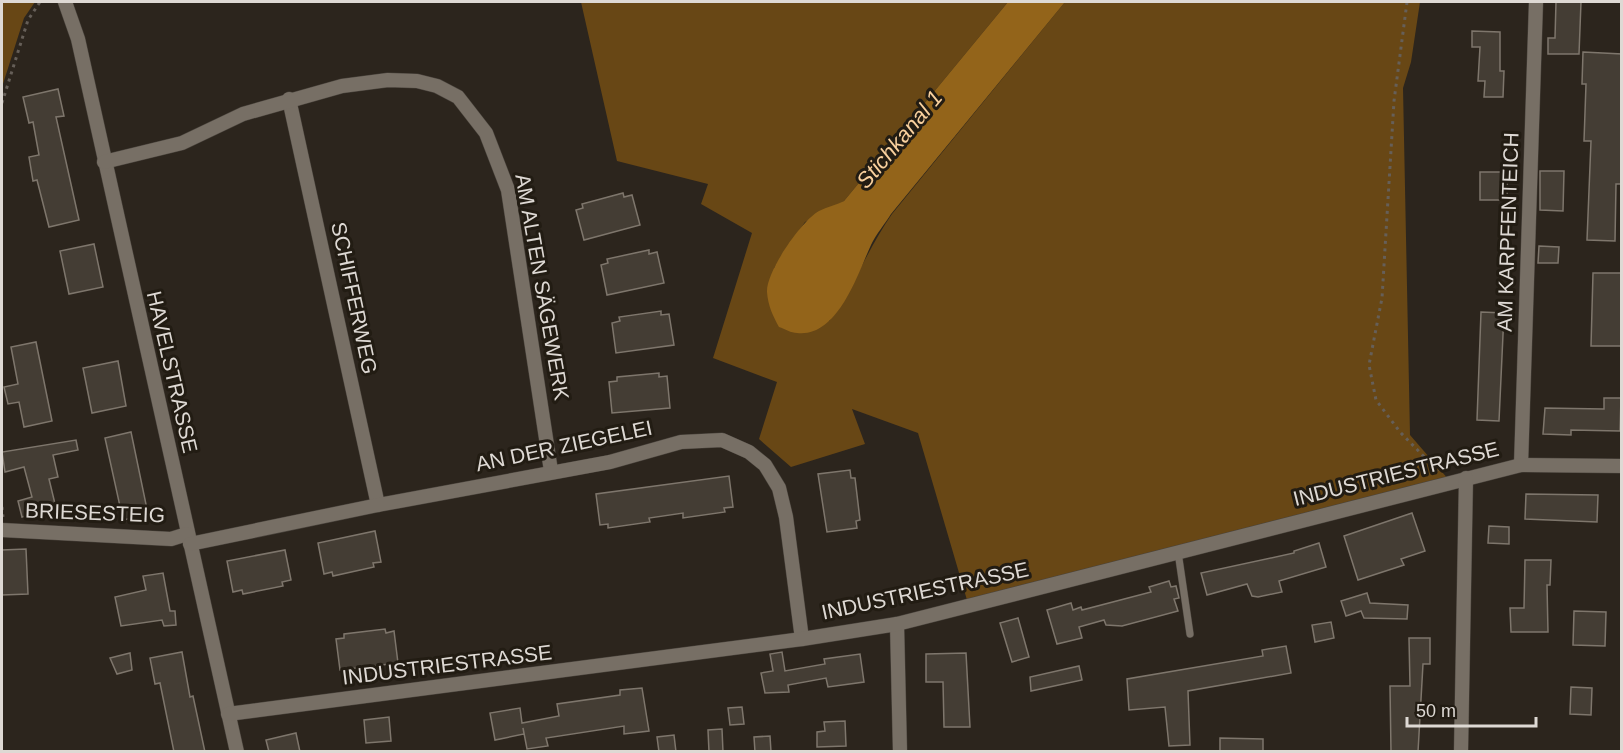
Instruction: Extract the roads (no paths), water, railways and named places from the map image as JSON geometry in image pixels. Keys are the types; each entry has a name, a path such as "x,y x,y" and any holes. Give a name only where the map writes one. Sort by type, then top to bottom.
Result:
{"street":[{"name":"HAVELSTRASSE","path":"65,2 78,39 237,752"},
{"name":"AM KARPFENTEICH","path":"1521,465 1536,2"},
{"name":"AM ALTEN SÄGEWERK","path":"104,162 182,143 243,114 289,99 342,86 388,80 417,81 437,86 458,97 486,133 508,190 551,471"},
{"name":"SCHIFFERWEG","path":"289,99 378,505"},
{"name":"AN DER ZIEGELEI","path":"189,539 610,462 681,441 702,439 722,441 749,452 765,465 779,488 786,517 802,639"},
{"name":"INDUSTRIESTRASSE","path":"228,714 802,639 897,624 1521,465 1622,466"},
{"path":"1461,752 1466,478"},
{"name":"BRIESESTEIG","path":"2,530 189,539"},
{"path":"897,624 900,752"}],"lane":[{"path":"1178,552 1190,634"}],"water":[{"name":"Stichkanal 1","path":"1008,2 1065,2 891,214 873,241 853,286 835,315 824,325 811,332 795,333 779,327 768,302 768,283 778,260 794,236 819,211 844,201"}]}
